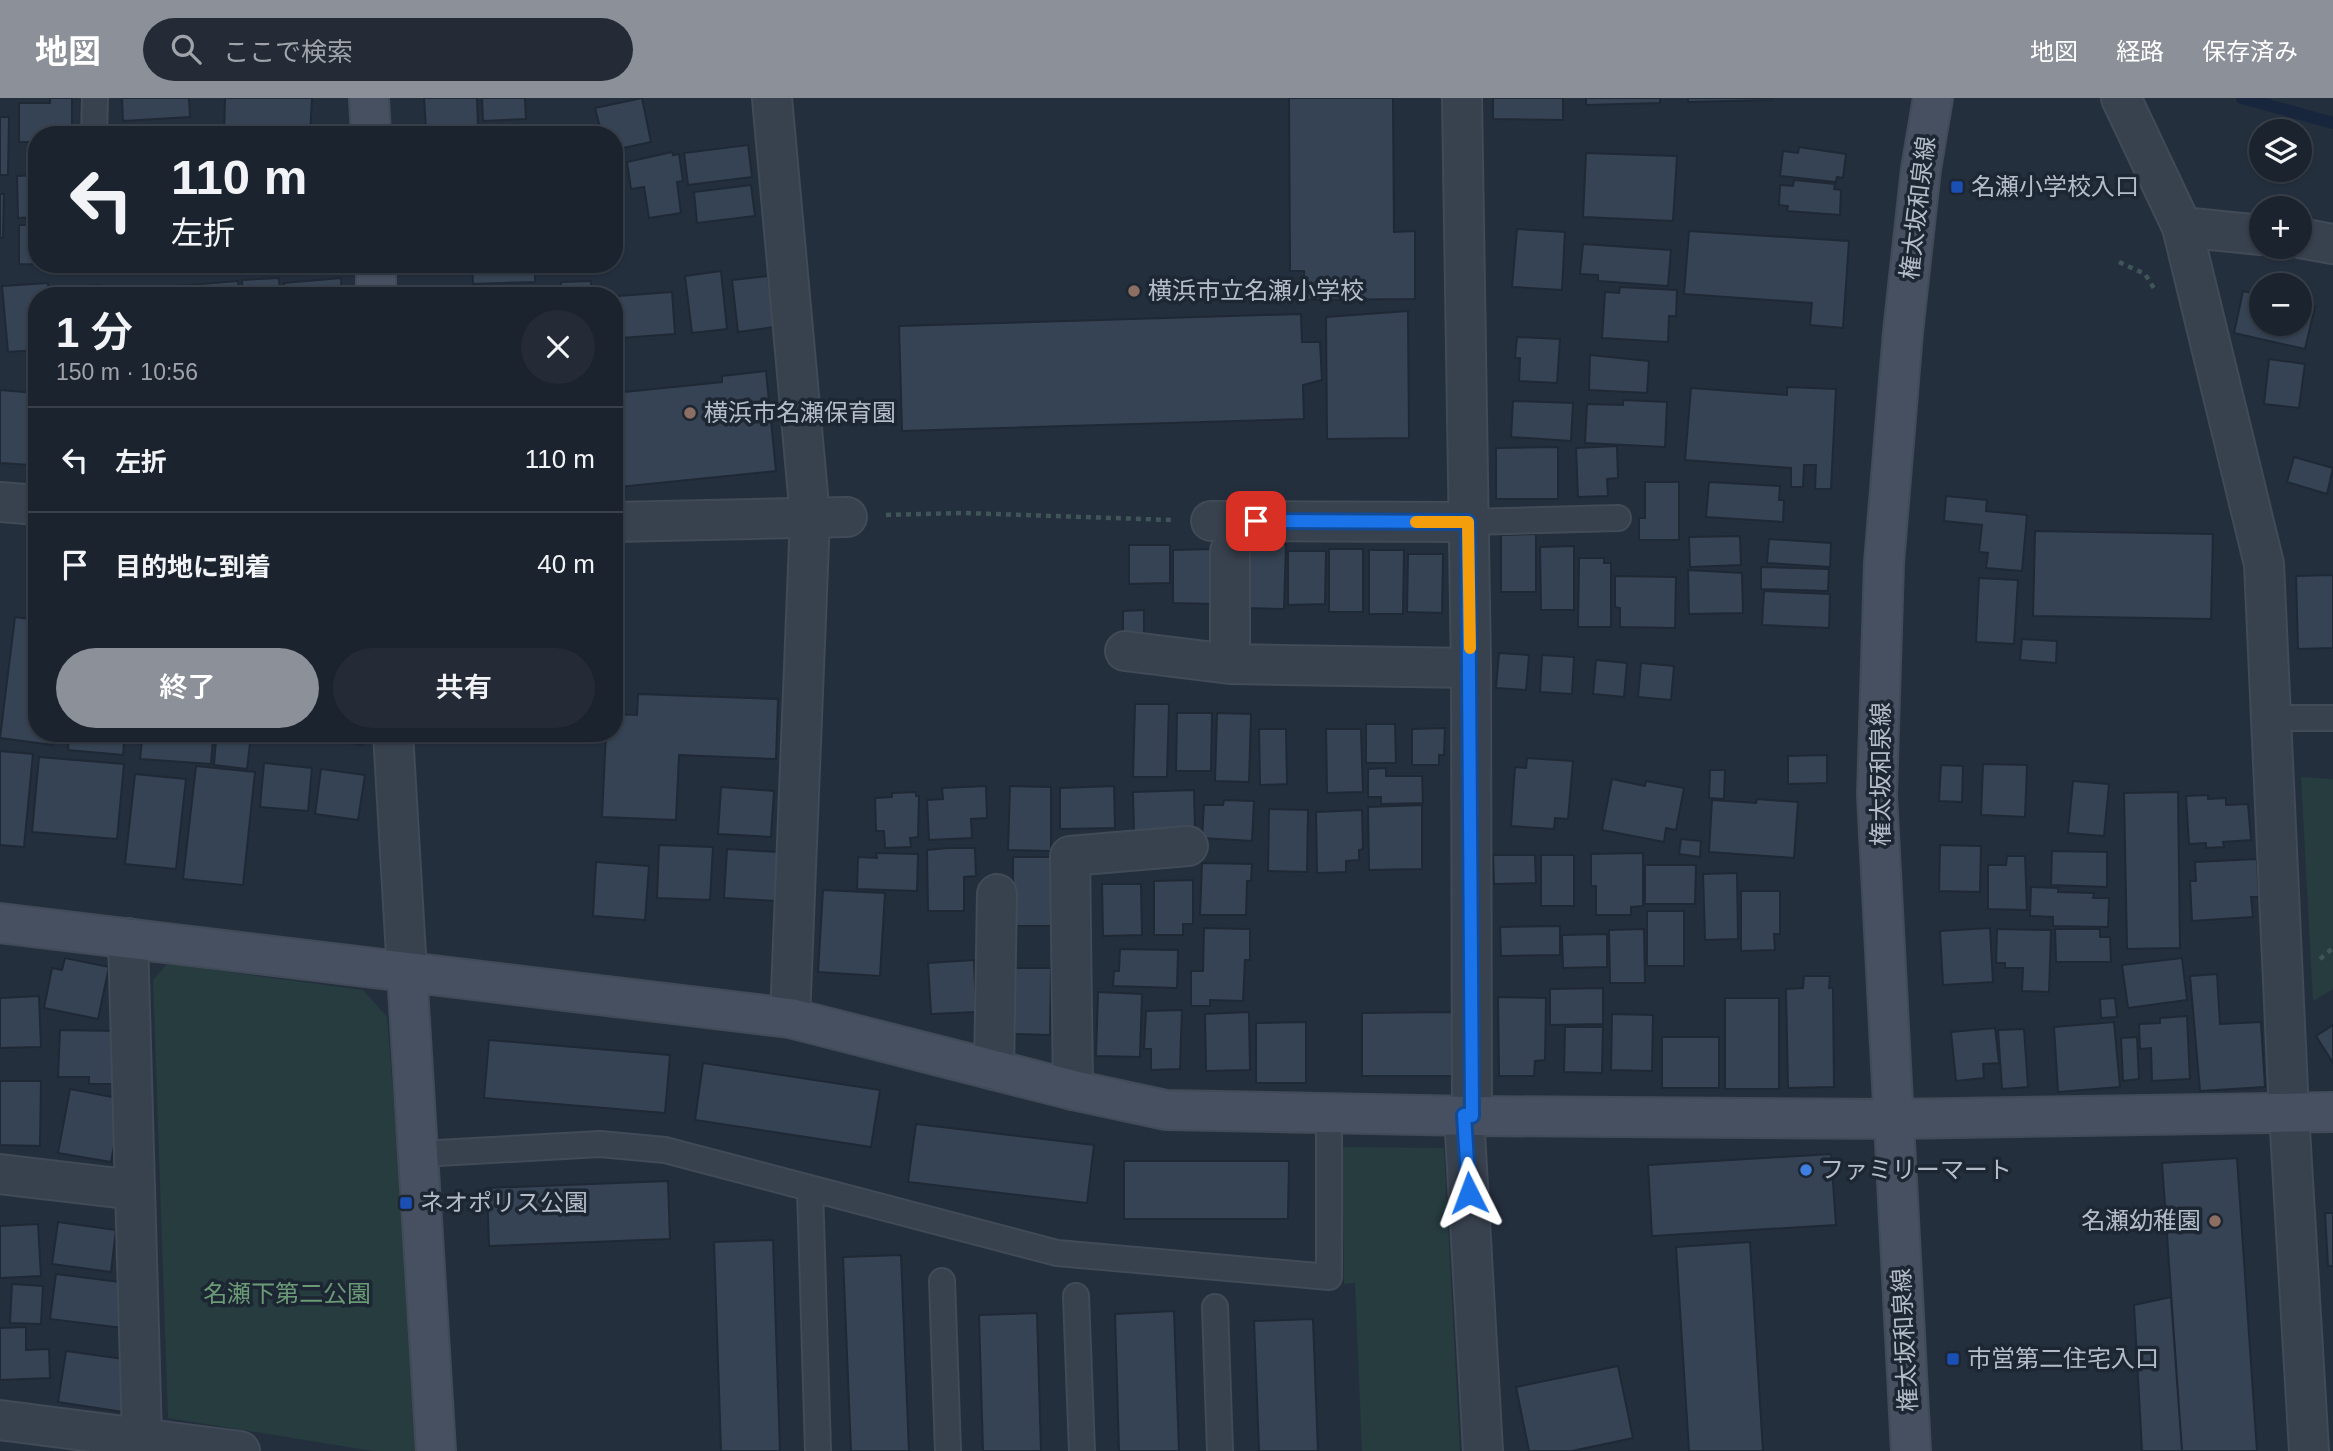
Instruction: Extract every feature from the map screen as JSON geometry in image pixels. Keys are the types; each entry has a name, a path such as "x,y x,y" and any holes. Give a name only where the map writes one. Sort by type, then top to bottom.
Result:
{"street":[{"path":"369,98 371,126"},
{"path":"772,98 828,517 790,1018"},
{"path":"1462,98 1471,668 1468,1116 1483,1451"},
{"name":"権太坂和泉線","path":"1911,1451 1877,795 1884,563 1908,291 1921,169 1933,98"},
{"path":"2122,98 2182,228 2264,564 2289,1113 2309,1451"},
{"path":"2182,228 2249,234"},
{"path":"2312,240 2333,244"},
{"path":"0,502 28,504"},
{"path":"623,522 828,517"},
{"path":"1230,664 1221,536 1468,522"},
{"path":"1125,651 1230,664 1471,668"},
{"path":"394,742 436,1451"},
{"path":"1073,1090 1070,856 1188,846"},
{"path":"994,1070 997,894"},
{"path":"0,923 790,1018 1073,1090 1166,1110 1468,1116 1895,1119 2333,1112"},
{"path":"128,938 142,1438"},
{"path":"0,1174 135,1190"},
{"path":"0,1420 240,1451"}],"lane":[{"path":"94,126 95,98"},
{"path":"1468,522 1618,518"},
{"path":"2272,718 2333,718"},
{"path":"420,1154 600,1144 666,1150 1056,1253 1329,1277 1329,1113"},
{"path":"810,1188 818,1451"},
{"path":"942,1281 948,1451"},
{"path":"1076,1296 1082,1451"},
{"path":"1215,1307 1220,1451"}],"path":[{"path":"828,517 963,513 1221,536"}],"green space":[{"path":"2301,777 2333,779 2333,989 2313,1001"},
{"name":"名瀬下第二公園","path":"167,964 363,990 387,1017 422,1451 373,1451 168,1418 153,980"},
{"path":"1342,1147 1444,1148 1460,1451 1362,1451 1355,1283 1344,1284"}],"building":[{"path":"50,98 72,98 72,126 28,126 28,142 19,142 19,103 50,103"},
{"path":"122,98 189,98 190,117 123,121"},
{"path":"225,98 312,98 310,126 224,126"},
{"path":"424,98 477,98 478,126 426,126"},
{"path":"482,98 525,98 526,119 483,121"},
{"path":"642,98 651,142 623,148 623,126 600,126 595,108"},
{"path":"1289,98 1393,98 1394,232 1415,231 1415,299 1304,300 1304,271 1290,271"},
{"path":"1493,98 1563,98 1563,120 1493,119"},
{"path":"1586,98 1660,98 1660,103 1586,105"},
{"path":"1688,98 1772,98 1772,100 1688,102"},
{"path":"0,117 9,117 8,175 0,175"},
{"path":"748,145 752,177 688,185 684,153"},
{"path":"1799,147 1846,154 1843,178 1837,177 1836,182 1780,176 1783,151 1798,153"},
{"path":"672,152 673,155 679,154 683,181 677,182 681,213 649,218 644,187 631,189 627,162"},
{"path":"1586,153 1677,156 1673,221 1583,217"},
{"path":"28,175 28,217 18,218 17,176"},
{"path":"1794,180 1835,184 1834,189 1841,190 1840,215 1787,211 1788,206 1779,205 1780,185 1793,186"},
{"path":"751,185 755,216 697,223 694,192"},
{"path":"0,194 4,194 3,238 0,238"},
{"path":"19,225 28,225 28,264 19,264"},
{"path":"1517,229 1565,232 1562,290 1512,287"},
{"path":"1689,231 1849,241 1843,328 1810,325 1812,303 1684,294"},
{"path":"1583,244 1671,250 1668,286 1598,281 1598,275 1580,274"},
{"path":"721,271 727,329 692,333 685,276"},
{"path":"472,273 535,273 535,282 473,284"},
{"path":"768,276 774,327 738,332 732,280"},
{"path":"279,278 280,287 242,287 242,280"},
{"path":"341,278 342,287 284,287 284,283"},
{"path":"238,281 238,287 177,287"},
{"path":"591,281 591,287 561,287 561,282"},
{"path":"48,283 48,287 28,287 28,351 8,352 2,286"},
{"path":"1620,287 1677,290 1676,316 1669,316 1668,342 1602,338 1605,292 1619,293"},
{"path":"2243,291 2249,292 2249,336 2308,336 2305,349 2234,333"},
{"path":"672,292 675,334 623,338 623,296"},
{"path":"1408,311 1409,438 1327,439 1326,317"},
{"path":"1301,314 1302,342 1320,342 1322,380 1303,385 1304,419 902,431 899,326"},
{"path":"1517,337 1560,339 1557,383 1519,381 1520,358 1515,358"},
{"path":"1590,355 1649,361 1647,393 1589,390"},
{"path":"2269,359 2305,364 2299,408 2264,404"},
{"path":"766,371 776,471 623,487 623,392 722,382 722,376"},
{"path":"1787,387 1836,389 1831,489 1815,489 1816,465 1804,465 1803,487 1791,487 1791,468 1685,460 1691,388 1787,395"},
{"path":"0,390 28,392 28,465 0,463"},
{"path":"1623,400 1667,402 1665,447 1585,443 1587,404 1623,405"},
{"path":"1513,401 1573,403 1571,441 1511,437"},
{"path":"1617,446 1618,478 1607,479 1608,496 1578,497 1576,448"},
{"path":"1558,447 1558,499 1496,499 1496,448"},
{"path":"2294,457 2333,468 2327,494 2287,482"},
{"path":"1645,482 1679,482 1679,540 1639,540 1639,518 1645,518"},
{"path":"1709,482 1780,486 1779,500 1784,500 1783,522 1706,517"},
{"path":"1946,496 1987,500 1986,511 2027,515 2022,571 1986,568 1988,553 1979,552 1982,525 1944,521"},
{"path":"2035,531 2213,534 2211,619 2033,616"},
{"path":"1536,534 1536,592 1501,592 1501,535"},
{"path":"1740,536 1741,565 1690,567 1689,537"},
{"path":"1769,539 1831,543 1830,567 1767,563"},
{"path":"1248,543 1286,544 1284,609 1246,608"},
{"path":"1129,545 1170,545 1170,583 1129,584"},
{"path":"1574,546 1574,610 1541,610 1540,547"},
{"path":"1213,549 1213,604 1173,603 1173,550"},
{"path":"1329,549 1363,549 1363,612 1329,612"},
{"path":"1369,550 1404,550 1403,614 1369,614"},
{"path":"1288,551 1326,551 1325,604 1288,605"},
{"path":"1408,554 1443,554 1442,613 1407,612"},
{"path":"1579,558 1604,558 1604,563 1611,563 1611,627 1578,627"},
{"path":"1761,567 1829,569 1828,591 1761,589"},
{"path":"1688,570 1742,573 1743,613 1689,614"},
{"path":"2333,575 2333,648 2298,649 2296,576"},
{"path":"1615,576 1676,577 1675,628 1620,627 1620,608 1615,607"},
{"path":"1979,578 2018,580 2014,644 1976,642"},
{"path":"1764,591 1830,594 1829,628 1762,625"},
{"path":"1144,610 1144,642 1123,643 1123,611"},
{"path":"15,617 28,619 28,742 0,738"},
{"path":"2022,639 2057,641 2056,663 2020,660"},
{"path":"1499,653 1529,655 1526,690 1496,688"},
{"path":"1542,655 1574,657 1572,694 1540,692"},
{"path":"1596,660 1627,663 1624,697 1593,694"},
{"path":"1641,663 1674,666 1671,700 1638,697"},
{"path":"638,694 778,699 776,759 679,755 676,820 602,817 606,742 623,742 623,714 637,715"},
{"path":"1135,704 1169,704 1167,777 1133,777"},
{"path":"1177,713 1212,713 1211,771 1176,771"},
{"path":"1217,713 1251,714 1249,782 1215,781"},
{"path":"1366,724 1395,724 1396,763 1366,763"},
{"path":"1445,728 1444,755 1439,755 1439,765 1412,765 1412,729"},
{"path":"1259,729 1286,729 1287,784 1260,785"},
{"path":"1326,729 1361,729 1363,792 1327,793"},
{"path":"30,742 53,742 53,745"},
{"path":"68,742 124,742 123,755 68,750"},
{"path":"142,742 213,742 211,764 140,759"},
{"path":"216,742 250,743 247,769 214,765"},
{"path":"0,751 33,754 24,847 0,845"},
{"path":"1827,755 1827,783 1788,784 1788,756"},
{"path":"39,757 124,764 117,839 32,832"},
{"path":"1527,758 1573,761 1568,819 1555,818 1554,829 1511,826 1515,767 1526,768"},
{"path":"264,763 312,768 308,811 260,807"},
{"path":"1983,764 2027,765 2025,817 1981,815"},
{"path":"1941,765 1963,766 1962,802 1939,801"},
{"path":"196,766 255,772 243,885 183,879"},
{"path":"1386,768 1386,776 1422,776 1423,803 1381,804 1381,797 1368,797 1368,769"},
{"path":"321,769 365,775 358,820 315,814"},
{"path":"1710,770 1725,770 1724,799 1709,798"},
{"path":"135,774 186,779 176,869 125,864"},
{"path":"1612,779 1645,786 1646,781 1684,788 1676,830 1666,828 1664,842 1602,830"},
{"path":"2073,781 2109,784 2104,836 2068,833"},
{"path":"986,786 987,818 971,819 972,838 929,840 927,800 943,799 942,788"},
{"path":"1010,786 1051,787 1051,851 1008,850"},
{"path":"1114,786 1115,828 1060,829 1060,788"},
{"path":"721,787 774,791 771,837 718,834"},
{"path":"1194,790 1195,830 1134,832 1133,792"},
{"path":"916,792 916,796 919,796 918,837 910,838 911,847 885,848 884,831 876,831 875,798 892,797 892,793"},
{"path":"2178,792 2180,948 2127,949 2124,793"},
{"path":"2208,795 2208,799 2226,798 2226,805 2248,804 2251,840 2223,842 2224,847 2206,848 2206,843 2189,844 2186,796"},
{"path":"1757,799 1798,802 1794,858 1709,852 1712,800 1756,803"},
{"path":"1224,800 1254,801 1252,841 1202,838 1204,805 1223,805"},
{"path":"1422,805 1422,869 1369,870 1368,807"},
{"path":"1269,809 1308,810 1307,872 1268,871"},
{"path":"1362,810 1363,849 1359,850 1359,860 1346,861 1346,872 1317,873 1316,812"},
{"path":"1681,839 1701,841 1700,857 1679,854"},
{"path":"659,845 713,847 710,900 657,898"},
{"path":"1940,845 1981,846 1980,892 1939,891"},
{"path":"975,848 976,876 964,877 964,911 928,911 927,850"},
{"path":"727,849 778,852 775,901 724,898"},
{"path":"2052,851 2107,852 2107,887 2051,885"},
{"path":"876,853 918,854 917,891 857,889 858,857 877,858"},
{"path":"1643,853 1643,906 1631,907 1631,915 1596,915 1596,886 1591,886 1591,854"},
{"path":"1493,855 1535,855 1536,883 1494,884"},
{"path":"1541,855 1574,855 1574,906 1541,906"},
{"path":"2007,856 2025,856 2027,910 1988,909 1988,865 2006,865"},
{"path":"1013,857 1051,857 1051,926 1013,926"},
{"path":"2257,859 2259,897 2251,897 2253,917 2192,921 2190,881 2196,881 2195,862"},
{"path":"596,862 649,866 645,920 593,916"},
{"path":"1202,863 1252,864 1251,881 1247,881 1246,915 1200,915"},
{"path":"1645,865 1696,865 1695,904 1645,904"},
{"path":"1737,873 1738,939 1705,940 1703,874"},
{"path":"1193,880 1193,924 1183,924 1183,935 1154,935 1154,881"},
{"path":"1102,884 1141,884 1142,935 1103,936"},
{"path":"2031,887 2058,888 2058,892 2094,893 2093,898 2109,898 2108,927 2053,926 2053,917 2030,916"},
{"path":"823,890 885,893 880,976 818,972"},
{"path":"1741,891 1780,891 1780,934 1774,934 1775,950 1741,951"},
{"path":"1647,911 1684,911 1684,966 1647,966"},
{"path":"1560,926 1560,955 1501,956 1500,927"},
{"path":"1204,928 1250,929 1250,960 1245,960 1243,1001 1210,1000 1210,1006 1191,1006 1191,971 1203,971"},
{"path":"1990,928 1993,982 1943,985 1940,931"},
{"path":"1644,929 1645,983 1610,983 1609,930"},
{"path":"1997,929 2051,930 2049,992 2022,991 2023,968 2005,968 2005,963 1996,963"},
{"path":"2055,929 2100,929 2100,937 2110,937 2111,962 2056,962"},
{"path":"1607,934 1607,967 1563,968 1562,935"},
{"path":"1120,949 1178,950 1177,988 1113,986 1114,971 1119,971"},
{"path":"65,958 109,967 98,1019 44,1008 52,968 62,970"},
{"path":"2182,958 2187,1000 2128,1008 2122,965"},
{"path":"974,960 976,1012 931,1014 928,963"},
{"path":"1014,968 1051,968 1050,1035 1013,1034"},
{"path":"2217,974 2220,1024 2261,1022 2265,1087 2200,1091 2190,976"},
{"path":"1804,976 1830,976 1829,988 1833,988 1834,1087 1788,1088 1786,989 1803,988"},
{"path":"1603,988 1603,1024 1550,1025 1550,989"},
{"path":"1098,992 1142,994 1140,1057 1096,1056"},
{"path":"39,996 41,1047 0,1048 0,998"},
{"path":"1498,997 1546,998 1545,1060 1535,1061 1534,1076 1499,1076"},
{"path":"1725,998 1779,998 1779,1089 1725,1089"},
{"path":"2115,998 2117,1017 2101,1018 2100,999"},
{"path":"1182,1010 1180,1069 1151,1070 1151,1049 1144,1049 1146,1011"},
{"path":"1249,1012 1250,1070 1206,1071 1205,1014"},
{"path":"1454,1012 1454,1076 1362,1076 1362,1013"},
{"path":"1612,1014 1653,1015 1652,1071 1611,1070"},
{"path":"2187,1016 2190,1079 2152,1081 2151,1048 2140,1049 2139,1024 2160,1023 2160,1018"},
{"path":"1306,1022 1306,1083 1256,1083 1256,1023"},
{"path":"2114,1022 2120,1087 2058,1092 2054,1027"},
{"path":"2333,1025 2333,1063 2316,1036"},
{"path":"1565,1027 1603,1027 1602,1073 1564,1072"},
{"path":"1995,1028 1999,1063 1983,1064 1984,1078 1956,1081 1951,1032"},
{"path":"2024,1029 2028,1087 2002,1089 1998,1030"},
{"path":"60,1030 118,1031 116,1084 89,1084 89,1077 58,1077"},
{"path":"1662,1037 1719,1037 1719,1088 1662,1088"},
{"path":"2137,1037 2139,1079 2123,1081 2121,1038"},
{"path":"489,1040 670,1055 665,1113 484,1098"},
{"path":"703,1063 880,1090 871,1147 695,1120"},
{"path":"0,1081 41,1081 40,1146 0,1145"},
{"path":"70,1089 123,1099 111,1162 58,1153"},
{"path":"916,1124 1094,1145 1087,1203 908,1182"},
{"path":"1831,1154 1836,1225 1652,1236 1648,1165"},
{"path":"2237,1158 2257,1451 2182,1451 2162,1163"},
{"path":"1124,1161 1289,1161 1288,1219 1124,1219"},
{"path":"668,1181 670,1239 489,1246 487,1188"},
{"path":"2325,1213 2333,1213 2333,1266 2328,1266"},
{"path":"58,1222 116,1230 111,1272 52,1264"},
{"path":"38,1224 41,1276 0,1278 0,1226"},
{"path":"773,1240 780,1451 721,1451 714,1242"},
{"path":"1750,1242 1763,1451 1689,1451 1676,1247"},
{"path":"901,1255 909,1451 851,1451 843,1257"},
{"path":"56,1274 128,1283 123,1328 50,1319"},
{"path":"12,1284 43,1286 41,1324 10,1323"},
{"path":"2171,1297 2182,1451 2142,1451 2134,1305"},
{"path":"1174,1311 1179,1451 1119,1451 1115,1314"},
{"path":"1037,1313 1041,1451 983,1451 979,1315"},
{"path":"1313,1319 1318,1451 1259,1451 1254,1321"},
{"path":"26,1327 26,1350 49,1349 50,1378 0,1380 0,1328"},
{"path":"66,1351 131,1360 123,1412 58,1402"},
{"path":"1618,1366 1633,1438 1572,1451 1529,1451 1516,1387"}],"waterway":[{"path":"2242,98 2333,123"}],"slow traffic":[{"path":"1416,522 1468,522 1470,648"}],"place":[{"name":"名瀬小学校入口","path":"1957,187"},
{"name":"横浜市立名瀬小学校","path":"1134,291"},
{"name":"横浜市名瀬保育園","path":"690,413"},
{"name":"ファミリーマート","path":"1806,1170"},
{"name":"ネオポリス公園","path":"406,1203"},
{"name":"名瀬幼稚園","path":"2215,1221"},
{"name":"市営第二住宅入口","path":"1953,1359"}],"route":[{"path":"1256,521 1468,522 1472,1116 1464,1115 1469,1193"}]}
